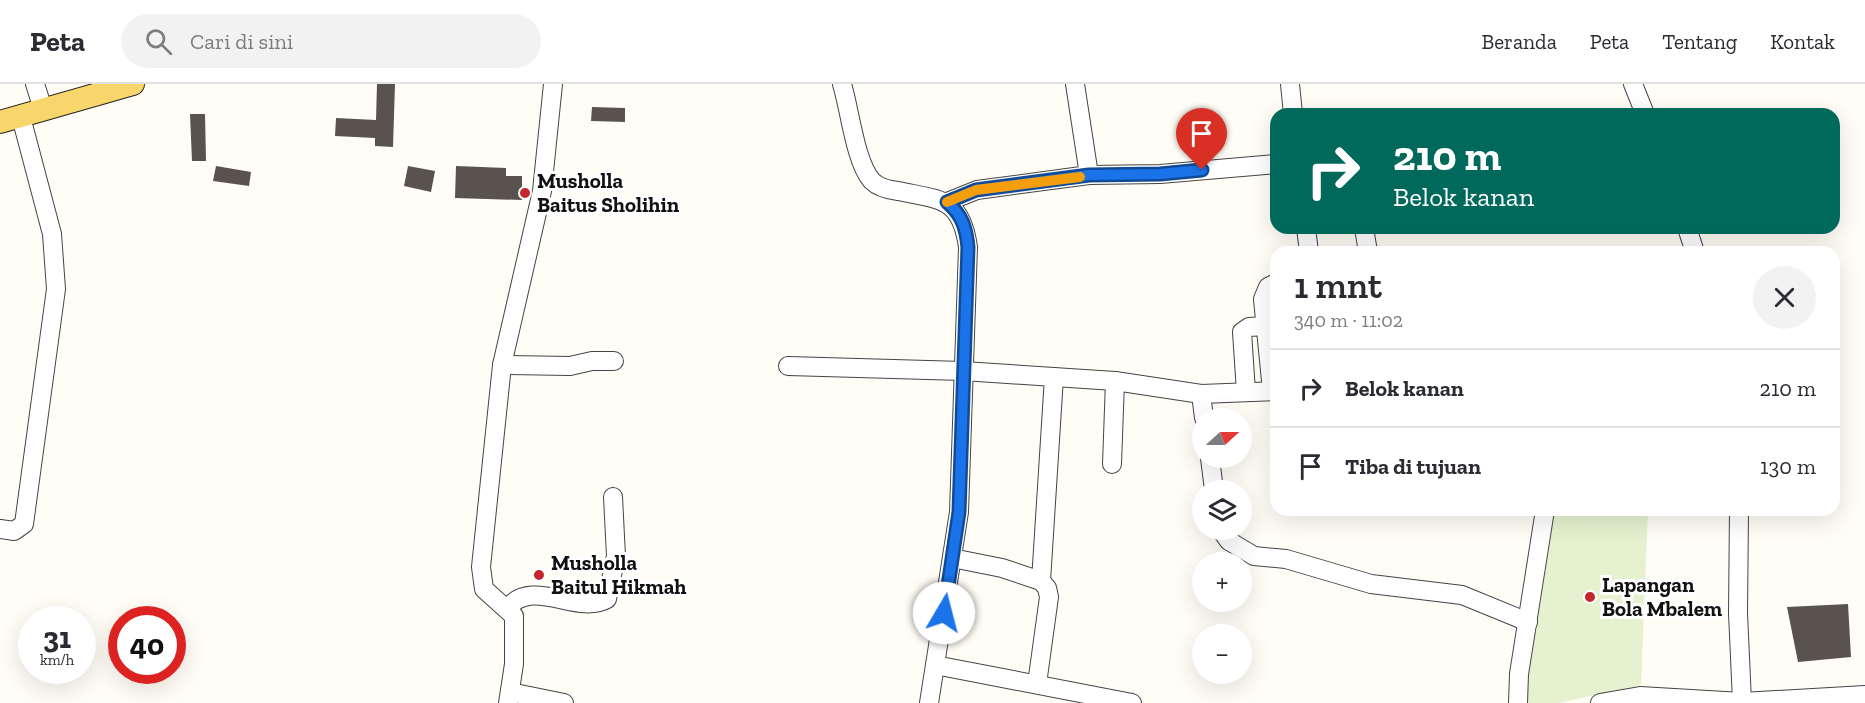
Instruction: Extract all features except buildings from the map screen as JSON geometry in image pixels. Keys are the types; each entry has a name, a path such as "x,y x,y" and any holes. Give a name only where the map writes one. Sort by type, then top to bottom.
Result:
{"main road":[{"path":"10,119 132,84"}],"street":[{"path":"35,84 43,109"},
{"path":"553,84 542,191 502,365 481,567 484,589 514,616 516,629 509,697 564,703"},
{"path":"842,84 863,167 874,183 888,190 947,202 960,214 966,229 968,247 959,512 929,703"},
{"path":"1075,84 1089,175"},
{"path":"1290,84 1292,108"},
{"path":"1633,84 1643,108"},
{"path":"0,529 14,531 24,524 56,289 52,234 10,119"},
{"path":"947,202 976,190 1089,175 1160,174 1270,165"},
{"path":"1270,286 1264,292 1265,326 1270,362"},
{"path":"1246,392 1242,332 1249,327 1265,326"},
{"path":"502,365 570,366 592,361 614,361"},
{"path":"788,366 963,371 1115,381 1201,394 1270,391"},
{"path":"1041,581 1054,377"},
{"path":"1112,464 1115,381"},
{"path":"1201,394 1203,408"},
{"path":"507,609 513,601 521,597 551,596 593,604 607,599 616,556 613,497"},
{"path":"1518,703 1519,674 1544,516"},
{"path":"1739,516 1738,613 1742,702"},
{"path":"1228,540 1254,556 1286,559 1371,584 1462,595 1527,622"},
{"path":"952,558 1002,568 1041,581 1047,588 1049,597 1037,684"},
{"path":"934,665 1037,684 1111,701 1132,703"},
{"path":"1600,703 1629,697 1658,696 1742,702 1834,700 1865,695"}],"green space":[{"name":"Lapangan Bola Mbalem","path":"1546,516 1648,516 1641,685 1559,703 1520,703"}],"slow traffic":[{"path":"947,202 976,190 1080,177"}],"place":[{"name":"Musholla Baitus Sholihin","path":"525,193"},
{"name":"Musholla Baitul Hikmah","path":"539,575"},
{"name":"Lapangan Bola Mbalem","path":"1590,597"}],"route":[{"path":"944,613 959,512 968,247 966,229 960,214 947,202 976,190 1089,175 1160,174 1202,170"}]}
